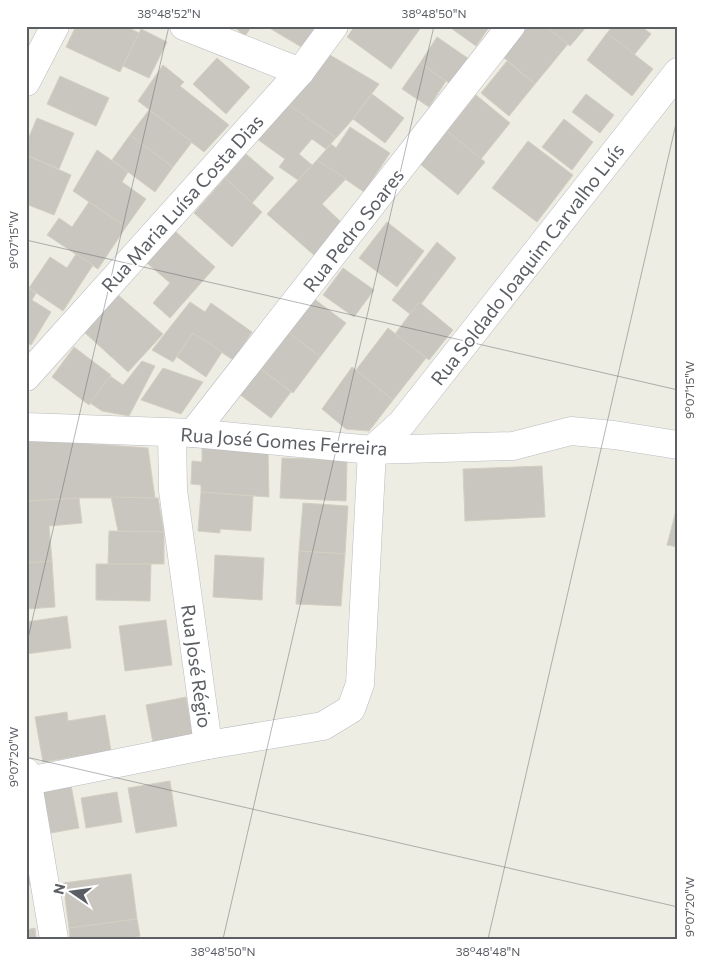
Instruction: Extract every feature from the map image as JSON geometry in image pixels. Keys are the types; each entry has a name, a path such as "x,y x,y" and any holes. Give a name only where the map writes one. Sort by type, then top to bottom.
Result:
{"street":[{"path":"26,82 55,26"},
{"path":"184,26 300,72"},
{"name":"Rua Maria Luísa Costa Dias","path":"26,377 300,72 334,26"},
{"name":"Rua Pedro Soares","path":"183,433 511,26"},
{"name":"Rua Soldado Joaquim Carvalho Luís","path":"372,450 402,423 678,72"},
{"name":"Rua José Gomes Ferreira","path":"26,427 183,433 372,450 513,446 571,431 614,435 678,445"},
{"name":"Rua José Régio","path":"27,776 208,746 173,490 183,433"},
{"path":"208,746 323,726 350,709 360,684 372,450"},
{"path":"27,776 54,939"}],"building":[{"path":"76,26 125,26 139,33 120,72 66,47"},
{"path":"233,26 252,26 245,36"},
{"path":"266,26 318,26 303,48"},
{"path":"355,26 422,26 391,69 347,37"},
{"path":"448,26 490,26 476,46"},
{"path":"528,26 546,26 568,44 535,84 503,57"},
{"path":"546,26 587,26 570,46"},
{"path":"613,26 641,26 651,34 634,55 607,33"},
{"path":"141,29 167,42 149,78 123,66"},
{"path":"607,33 653,69 632,96 587,60"},
{"path":"437,37 469,59 452,85 420,63"},
{"path":"330,55 379,84 336,138 288,104"},
{"path":"217,58 250,87 226,114 193,84"},
{"path":"507,61 535,84 509,116 481,93"},
{"path":"420,63 446,81 429,107 402,89"},
{"path":"163,65 184,82 180,86 229,125 204,152 138,101"},
{"path":"60,76 109,98 96,126 47,104"},
{"path":"372,94 404,118 385,143 353,119"},
{"path":"586,94 614,115 600,133 572,112"},
{"path":"476,95 510,123 481,159 447,131"},
{"path":"288,104 336,138 326,149 312,139 299,154 312,165 298,180 279,167 285,159 257,139"},
{"path":"149,110 192,142 173,167 130,135"},
{"path":"37,118 74,133 59,169 26,155 26,144"},
{"path":"564,119 593,142 572,170 542,147"},
{"path":"350,127 390,153 364,192 317,160 331,144 336,148"},
{"path":"447,131 485,162 458,195 420,164"},
{"path":"130,135 173,167 155,192 112,160"},
{"path":"528,141 573,175 537,222 492,188"},
{"path":"97,150 128,172 122,182 146,199 126,227 73,191"},
{"path":"246,154 274,178 252,203 225,178"},
{"path":"26,155 71,175 54,215 26,204"},
{"path":"317,160 346,179 322,204 341,222 315,256 267,214"},
{"path":"225,178 262,212 232,247 194,213"},
{"path":"89,202 126,227 98,269 47,235 59,218 72,227"},
{"path":"387,222 424,251 397,287 359,258"},
{"path":"175,231 215,267 170,318 153,303 170,283 147,263"},
{"path":"437,242 456,258 421,304 419,302 410,314 392,300"},
{"path":"76,254 93,265 63,311 29,288 50,257 67,268"},
{"path":"343,268 374,290 354,317 323,295"},
{"path":"26,287 36,293 32,300 51,312 31,345 26,342"},
{"path":"117,294 163,334 128,372 84,332"},
{"path":"313,298 346,323 320,357 287,331"},
{"path":"190,302 205,312 211,303 252,332 233,360 193,333 173,362 152,350"},
{"path":"419,302 453,330 429,360 395,334"},
{"path":"388,328 426,358 393,400 356,370"},
{"path":"287,331 320,357 293,393 260,368"},
{"path":"193,333 222,352 206,377 177,357"},
{"path":"74,347 111,375 89,405 52,377"},
{"path":"142,361 155,366 129,416 102,411 90,403 110,376 123,385"},
{"path":"352,367 393,400 369,431 346,429 322,409"},
{"path":"163,368 203,382 181,414 141,400"},
{"path":"260,368 291,392 271,418 239,394"},
{"path":"26,439 148,448 155,498 79,498 26,501"},
{"path":"202,448 268,452 269,497 201,492 201,485 191,484 192,461 202,462"},
{"path":"282,458 347,460 346,501 280,498"},
{"path":"542,466 545,517 465,521 463,469"},
{"path":"201,492 253,496 251,531 220,529 220,533 198,531"},
{"path":"111,497 158,498 164,532 118,531"},
{"path":"79,498 82,523 49,526 52,561 26,563 26,501"},
{"path":"303,503 348,506 345,554 299,551"},
{"path":"678,503 678,547 667,545"},
{"path":"109,531 164,532 164,564 108,564"},
{"path":"299,551 345,554 341,606 296,604"},
{"path":"215,555 264,558 262,600 213,597"},
{"path":"52,561 55,607 26,609 26,563"},
{"path":"96,564 151,564 150,601 96,600"},
{"path":"67,616 71,648 26,654 26,622"},
{"path":"166,620 172,665 125,671 119,626"},
{"path":"186,697 193,735 153,743 146,705"},
{"path":"67,712 68,721 105,715 111,751 43,762 35,717"},
{"path":"170,781 177,826 136,833 128,788"},
{"path":"71,785 79,828 51,833 43,791"},
{"path":"117,792 122,822 86,828 81,798"},
{"path":"26,863 30,885 26,885"},
{"path":"131,874 137,919 69,928 63,883"},
{"path":"137,919 140,936 129,939 70,939 69,928"},
{"path":"35,928 36,939 26,939 26,930"}]}
